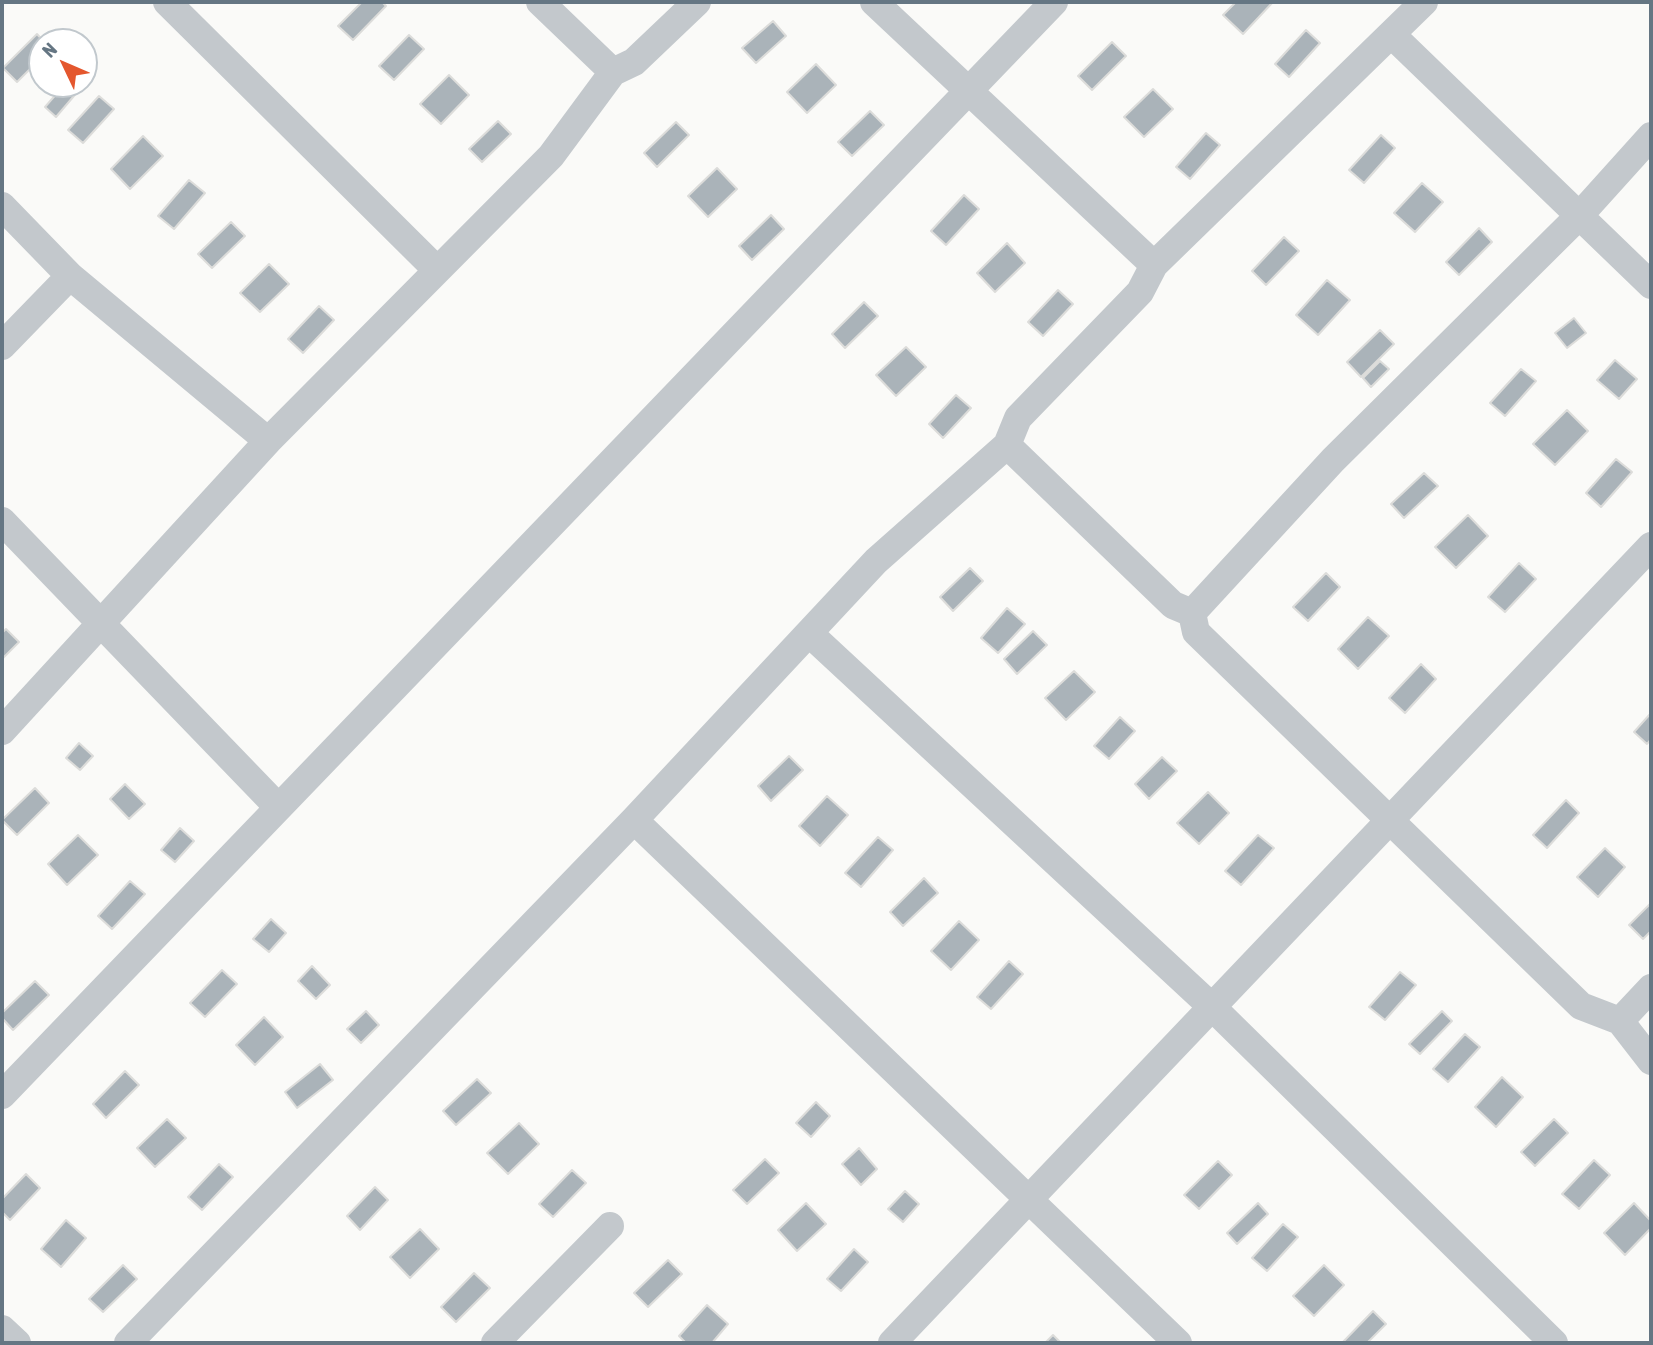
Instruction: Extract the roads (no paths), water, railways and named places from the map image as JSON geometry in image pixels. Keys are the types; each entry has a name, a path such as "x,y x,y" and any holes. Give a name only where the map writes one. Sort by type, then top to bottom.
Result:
{"street":[{"path":"167,2 437,270"},
{"path":"540,2 613,72"},
{"path":"2,731 268,441 551,156 613,72 634,62 697,2"},
{"path":"874,2 1154,265"},
{"path":"2,1095 277,806 1054,2"},
{"path":"128,1343 634,820 876,561 1007,445 1018,418 1140,292 1154,265 1424,2"},
{"path":"1392,35 1651,285"},
{"path":"1192,613 1333,460 1579,216 1651,136"},
{"path":"2,206 70,276 268,441"},
{"path":"2,346 70,276"},
{"path":"1007,445 1173,605 1192,613"},
{"path":"2,521 277,806"},
{"path":"892,1343 1651,546"},
{"path":"1192,613 1196,632 1389,821 1581,1006 1620,1021 1651,1061"},
{"path":"810,634 1212,1007 1553,1343"},
{"path":"634,820 1178,1343"},
{"path":"1620,1021 1651,988"},
{"path":"495,1343 610,1226"},
{"path":"2,1329 17,1343"}]}
